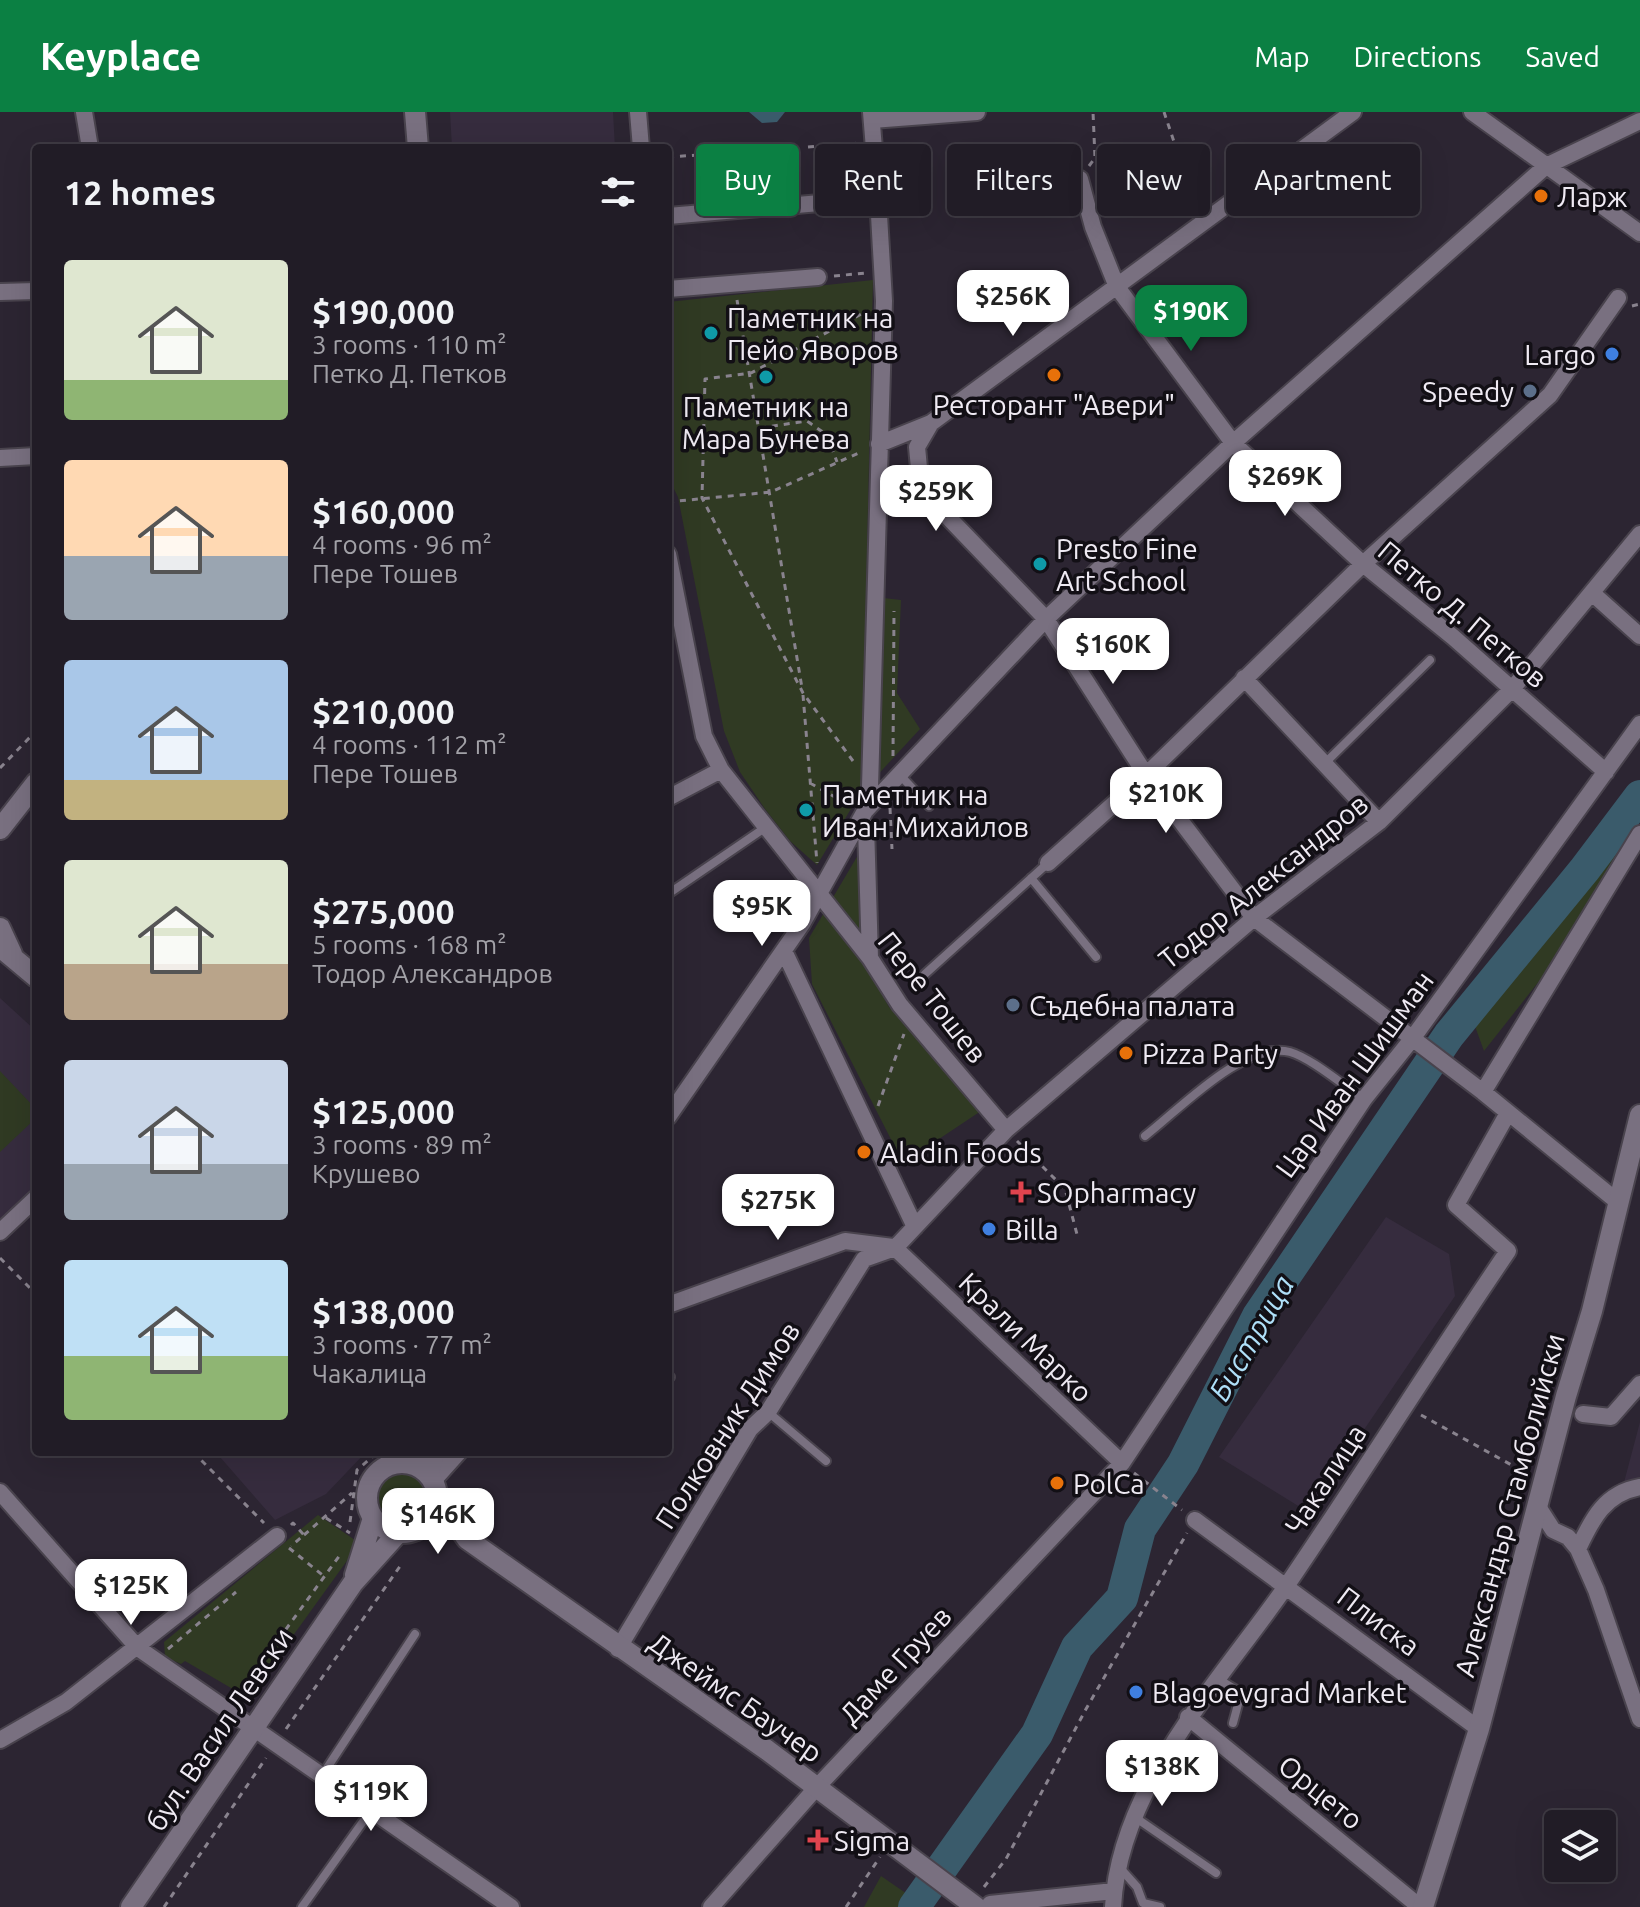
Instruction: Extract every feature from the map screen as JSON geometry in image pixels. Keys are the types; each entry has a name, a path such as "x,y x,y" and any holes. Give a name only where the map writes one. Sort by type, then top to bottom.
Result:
{"street":[{"path":"84,112 89,144"},
{"path":"415,112 418,144"},
{"path":"638,112 641,144"},
{"path":"874,144 872,116 977,112"},
{"path":"1472,112 1640,233"},
{"path":"879,444 931,423 1117,287 1205,217 1351,113"},
{"path":"672,1111 784,951 885,784 1046,619 1233,443 1546,166 1640,121"},
{"name":"Петко Д. Петков","path":"1081,183 1093,227 1117,287 1233,443 1363,564 1513,688 1606,772"},
{"path":"672,216 815,203"},
{"path":"879,216 884,272 879,444 885,784"},
{"path":"672,289 818,277"},
{"path":"0,292 32,291"},
{"path":"1048,863 1146,775 1363,564 1550,395 1618,298"},
{"path":"931,423 917,447 921,489 1046,619 1146,775 1254,918 1483,1092 1618,1202"},
{"path":"0,458 32,456"},
{"name":"Тодор Александров","path":"895,1248 1006,1130 1254,918 1379,822 1513,688 1640,534"},
{"name":"Пере Тошев","path":"672,574 704,736 721,770 870,958 911,1016 1006,1130"},
{"path":"1592,593 1640,636"},
{"path":"1244,678 1379,822"},
{"name":"Цар Иван Шишман","path":"1122,1463 1364,1099 1412,1039 1640,724"},
{"path":"672,796 721,770"},
{"path":"0,812 29,790"},
{"path":"0,829 29,790"},
{"path":"866,826 870,958"},
{"path":"1483,1092 1640,834"},
{"path":"0,928 6,951 32,974"},
{"path":"784,951 915,1227"},
{"name":"Чакалица","path":"984,1902 1062,1896 1114,1899 1119,1867 1136,1818 1188,1717 1287,1585 1508,1251 1456,1205 1508,1113"},
{"name":"Александър Стамболийски","path":"1422,1907 1479,1729 1543,1482 1592,1311 1640,1115"},
{"path":"0,1232 32,1202"},
{"path":"672,1304 845,1241 895,1248"},
{"name":"Крали Марко","path":"895,1248 1122,1463"},
{"name":"Полковник Димов","path":"618,1649 750,1429 768,1412 864,1259 895,1248"},
{"path":"1583,1414 1611,1417 1640,1384"},
{"path":"408,1531 432,1516 435,1456"},
{"path":"433,1484 456,1456"},
{"path":"405,1457 433,1484 467,1539 408,1531 373,1518 368,1508 369,1486 382,1469 405,1457"},
{"name":"Даме Груев","path":"711,1907 817,1787 1122,1463"},
{"path":"1578,1549 1594,1514 1622,1490 1640,1487"},
{"path":"0,1492 138,1648 255,1726 511,1907"},
{"path":"1537,1505 1553,1530 1568,1537 1578,1549 1596,1590 1640,1719"},
{"name":"бул. Васил Левски","path":"353,1583 373,1518"},
{"name":"Плиска","path":"1195,1520 1479,1729"},
{"name":"бул. Васил Левски","path":"131,1907 353,1583 408,1531"},
{"name":"Джеймс Баучер","path":"467,1539 618,1649 817,1787 893,1846 984,1902"},
{"path":"0,1740 66,1702 283,1542"},
{"name":"Орцето","path":"1188,1717 1422,1907"},
{"path":"1039,1907 1062,1896 1095,1907"}],"lane":[{"path":"1324,764 1430,660"},
{"path":"885,784 929,806"},
{"path":"672,891 766,827"},
{"path":"925,974 1048,863"},
{"path":"1031,878 1096,957"},
{"path":"1145,1136 1245,1057 1272,1050 1293,1053 1364,1099"},
{"path":"768,1412 826,1461"},
{"path":"323,1774 415,1634"},
{"path":"1218,1679 1241,1693 1233,1723"},
{"path":"302,1907 372,1809"},
{"path":"1136,1818 1216,1873"},
{"path":"1119,1867 1137,1887 1143,1903 1160,1907"}],"path":[{"path":"1093,112 1095,158"},
{"path":"1164,112 1184,165 1189,192 1205,217"},
{"path":"808,147 853,143"},
{"path":"672,157 696,155"},
{"path":"818,277 884,272"},
{"path":"734,284 803,693 817,863"},
{"path":"884,301 751,373 705,379 702,498 803,693 885,784"},
{"path":"760,428 807,421 827,435 837,463"},
{"path":"672,502 771,492 879,444"},
{"path":"885,784 894,605"},
{"path":"0,768 32,735"},
{"path":"810,783 845,803"},
{"path":"890,813 892,849"},
{"path":"870,1128 911,1016"},
{"path":"1006,1130 1065,1189 1078,1238"},
{"path":"0,1258 32,1290"},
{"path":"1404,1405 1543,1482"},
{"path":"197,1456 283,1542 325,1577"},
{"path":"348,1541 357,1470 373,1456"},
{"path":"984,1902 1086,1709 1195,1520 1122,1463"},
{"path":"304,1535 352,1493"},
{"path":"325,1517 350,1533"},
{"path":"247,1702 241,1698 241,1691 346,1548"},
{"path":"846,1907 893,1846"}],"shaded area":[{"path":"450,112 613,112 615,144 452,144"},
{"path":"0,998 32,1027 32,1192 0,1223"},
{"path":"1386,1217 1449,1254 1455,1296 1308,1512 1219,1457"},
{"path":"1640,1422 1640,1487 1622,1490"},
{"path":"362,1456 326,1494 275,1520 220,1457"}],"green space":[{"path":"873,280 866,596 901,600 897,693 920,729 860,794 817,865 790,841 765,809 740,772 724,731 678,497 672,485 672,302"},
{"path":"1618,849 1608,894 1484,1051 1472,1018 1515,940 1589,864"},
{"path":"861,850 863,960 889,1007 981,1111 903,1163 812,984 809,938"},
{"path":"0,1071 32,1105 32,1122 0,1152"},
{"path":"402,1469 423,1477 431,1498 423,1519 402,1527 381,1519 373,1498 381,1477"},
{"path":"318,1515 355,1540 349,1558 248,1698 185,1661 181,1664 165,1657 164,1642"},
{"path":"881,1876 926,1907 864,1907"}],"water":[{"path":"749,112 785,112 777,122 762,123"}],"waterway":[{"name":"Бистрица","path":"914,1907 1037,1734 1077,1647 1122,1598 1140,1529 1183,1464 1258,1316 1449,1035 1585,869 1640,796"}],"place":[{"name":"Ларж","path":"1541,196"},
{"name":"Паметник на Пейо Яворов","path":"711,333"},
{"name":"Largo","path":"1612,354"},
{"name":"Ресторант \"Авери\"","path":"1054,375"},
{"name":"Паметник на Мара Бунева","path":"766,377"},
{"name":"Speedy","path":"1530,391"},
{"name":"Presto Fine Art School","path":"1040,564"},
{"name":"Паметник на Иван Михайлов","path":"806,810"},
{"name":"Съдебна палата","path":"1013,1005"},
{"name":"Pizza Party","path":"1126,1053"},
{"name":"Aladin Foods","path":"864,1152"},
{"name":"SOpharmacy","path":"1021,1192"},
{"name":"Billa","path":"989,1229"},
{"name":"PolCa","path":"1057,1483"},
{"name":"Blagoevgrad Market","path":"1136,1692"},
{"name":"Sigma","path":"818,1840"}]}
